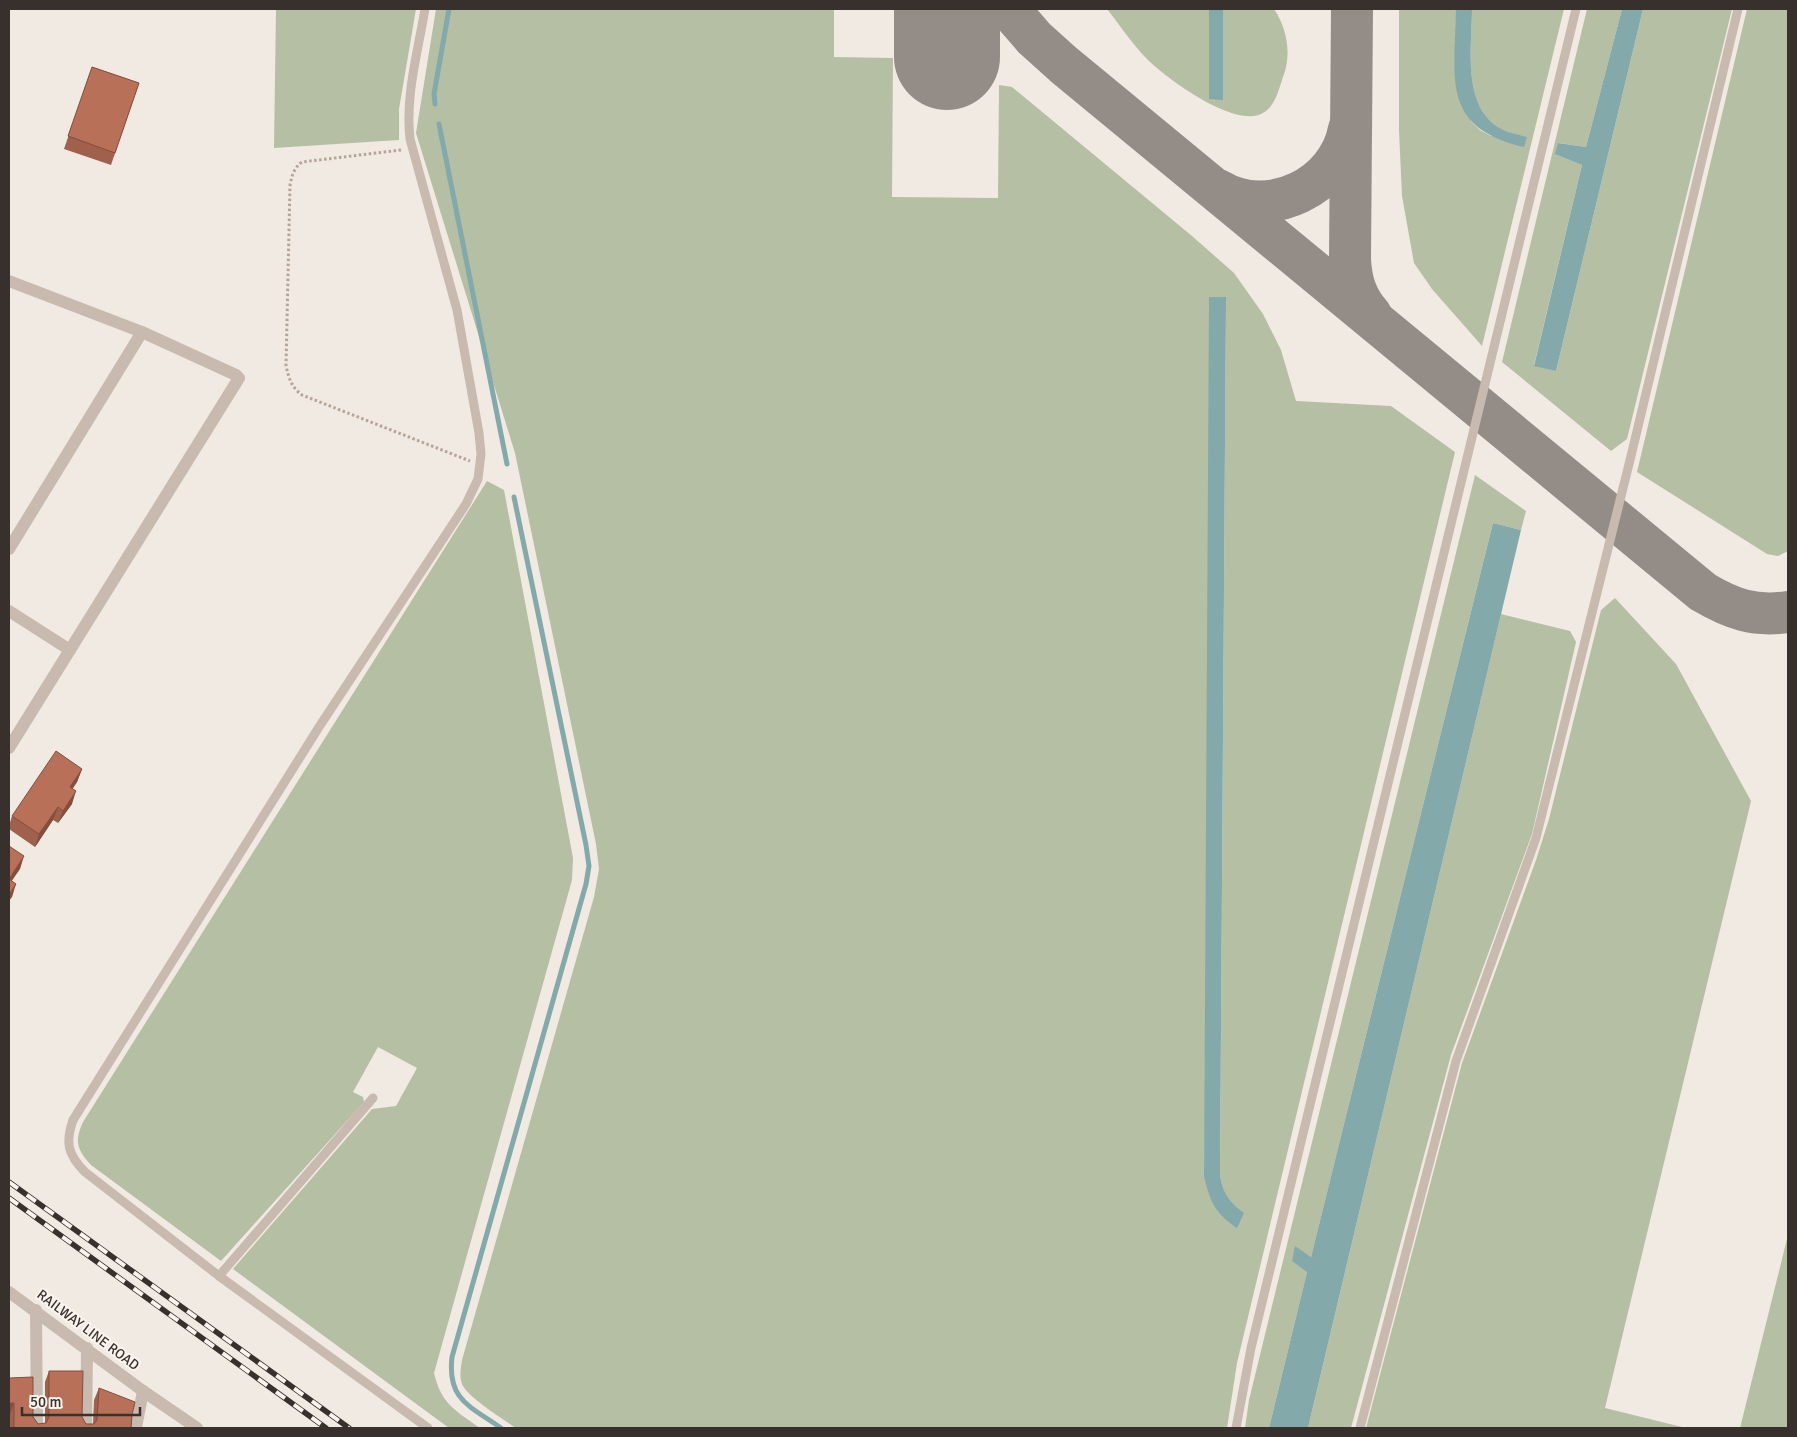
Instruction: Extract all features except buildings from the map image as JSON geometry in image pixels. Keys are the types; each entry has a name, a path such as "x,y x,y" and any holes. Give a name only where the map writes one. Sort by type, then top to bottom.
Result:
{"street":[{"path":"9,281 142,332 236,375 238,378 9,748"},
{"path":"9,549 142,332"},
{"path":"9,611 70,650"},
{"name":"RAILWAY LINE ROAD","path":"9,1292 36,1310 143,1391 197,1428"},
{"path":"36,1310 36,1428"},
{"path":"86,1348 86,1428"},
{"path":"136,1428 143,1391"}],"lane":[{"path":"425,9 412,84 408,123 412,148 457,310 480,433 478,479 466,504 318,727 79,1112 68,1135 69,1148 75,1162 85,1172 219,1276 428,1428"},
{"path":"1236,1428 1251,1348 1576,9"},
{"path":"1360,1428 1456,1060 1536,838 1738,9"},
{"path":"219,1276 373,1098"}],"path":[{"path":"412,148 312,160 302,162 296,166 290,185 286,366 289,380 296,391 302,395 480,464"}],"green space":[{"path":"276,9 416,9 399,109 399,140 274,148"},
{"path":"436,9 834,9 834,57 893,58 892,197 998,198 999,85 1012,87 1234,273 1263,314 1281,350 1296,401 1391,406 1455,452 1237,1363 1227,1428 516,1428 486,1408 465,1389 460,1372 462,1360 594,897 599,869 596,844 515,453 416,133","holes":["1226,298 1220,1175 1224,1191 1233,1205 1204,1176"]},
{"path":"1107,9 1209,9 1209,98 1223,99 1223,9 1274,9 1285,33 1288,51 1286,69 1275,100 1266,111 1254,116 1239,115 1204,101 1170,79 1147,59"},
{"path":"1399,9 1456,9 1456,83 1471,121 1480,130 1491,136 1527,137 1507,132 1492,123 1482,110 1475,95 1471,60 1472,9 1564,9 1482,346 1432,289 1414,263 1402,196 1399,131"},
{"path":"1587,9 1622,9 1586,147 1559,143 1556,154 1582,165 1534,365 1556,371 1643,9 1732,9 1627,439 1611,451 1502,362"},
{"path":"1747,9 1788,9 1788,551 1778,556 1767,554 1637,472"},
{"path":"1475,475 1526,511 1521,530 1493,523 1311,1257 1295,1247 1307,1272 1269,1428 1245,1428 1249,1400"},
{"path":"487,481 504,490 573,858 572,880 434,1373 445,1400 480,1428 449,1428 233,1269 372,1109 396,1106 417,1068 378,1047 353,1092 363,1097 364,1102 221,1261 91,1165 80,1150 78,1135 83,1122"},
{"path":"1615,598 1676,664 1751,801 1605,1408 1686,1428 1366,1428 1462,1063 1536,860 1549,819 1601,610"},
{"path":"1501,614 1570,631 1576,642 1532,834 1451,1055 1351,1428 1308,1428"},
{"path":"1788,1235 1788,1428 1740,1428"}],"water":[{"path":"1209,9 1223,9 1223,100 1209,99"},
{"path":"1456,9 1472,9 1472,79 1482,111 1493,123 1508,132 1527,137 1524,147 1497,138 1478,127 1465,113 1458,97 1455,78"},
{"path":"1622,9 1643,9 1556,371 1534,366 1582,165 1555,154 1558,143 1586,147"},
{"path":"1209,297 1226,297 1220,1175 1228,1197 1244,1213 1237,1228 1223,1217 1214,1206 1204,1176"},
{"path":"1493,523 1521,530 1308,1428 1269,1428 1307,1272 1292,1261 1295,1246 1311,1257"}],"waterway":[{"path":"435,104 434,94 449,9"},
{"path":"439,124 507,464"},
{"path":"501,1428 471,1407 457,1393 451,1371 452,1357 586,884 589,866 514,497"}],"taxiway":[{"path":"1009,9 1034,38 1064,65 1703,592 1724,603 1744,610 1764,613 1788,612"},
{"path":"1352,9 1350,259 1355,289 1371,315"},
{"path":"1218,190 1238,199 1259,202 1299,193 1317,182 1331,167 1343,149 1349,129"}],"runway":[{"path":"947,9 947,57"}],"railway":[{"path":"9,1182 349,1428"},
{"path":"9,1198 326,1428"}]}
